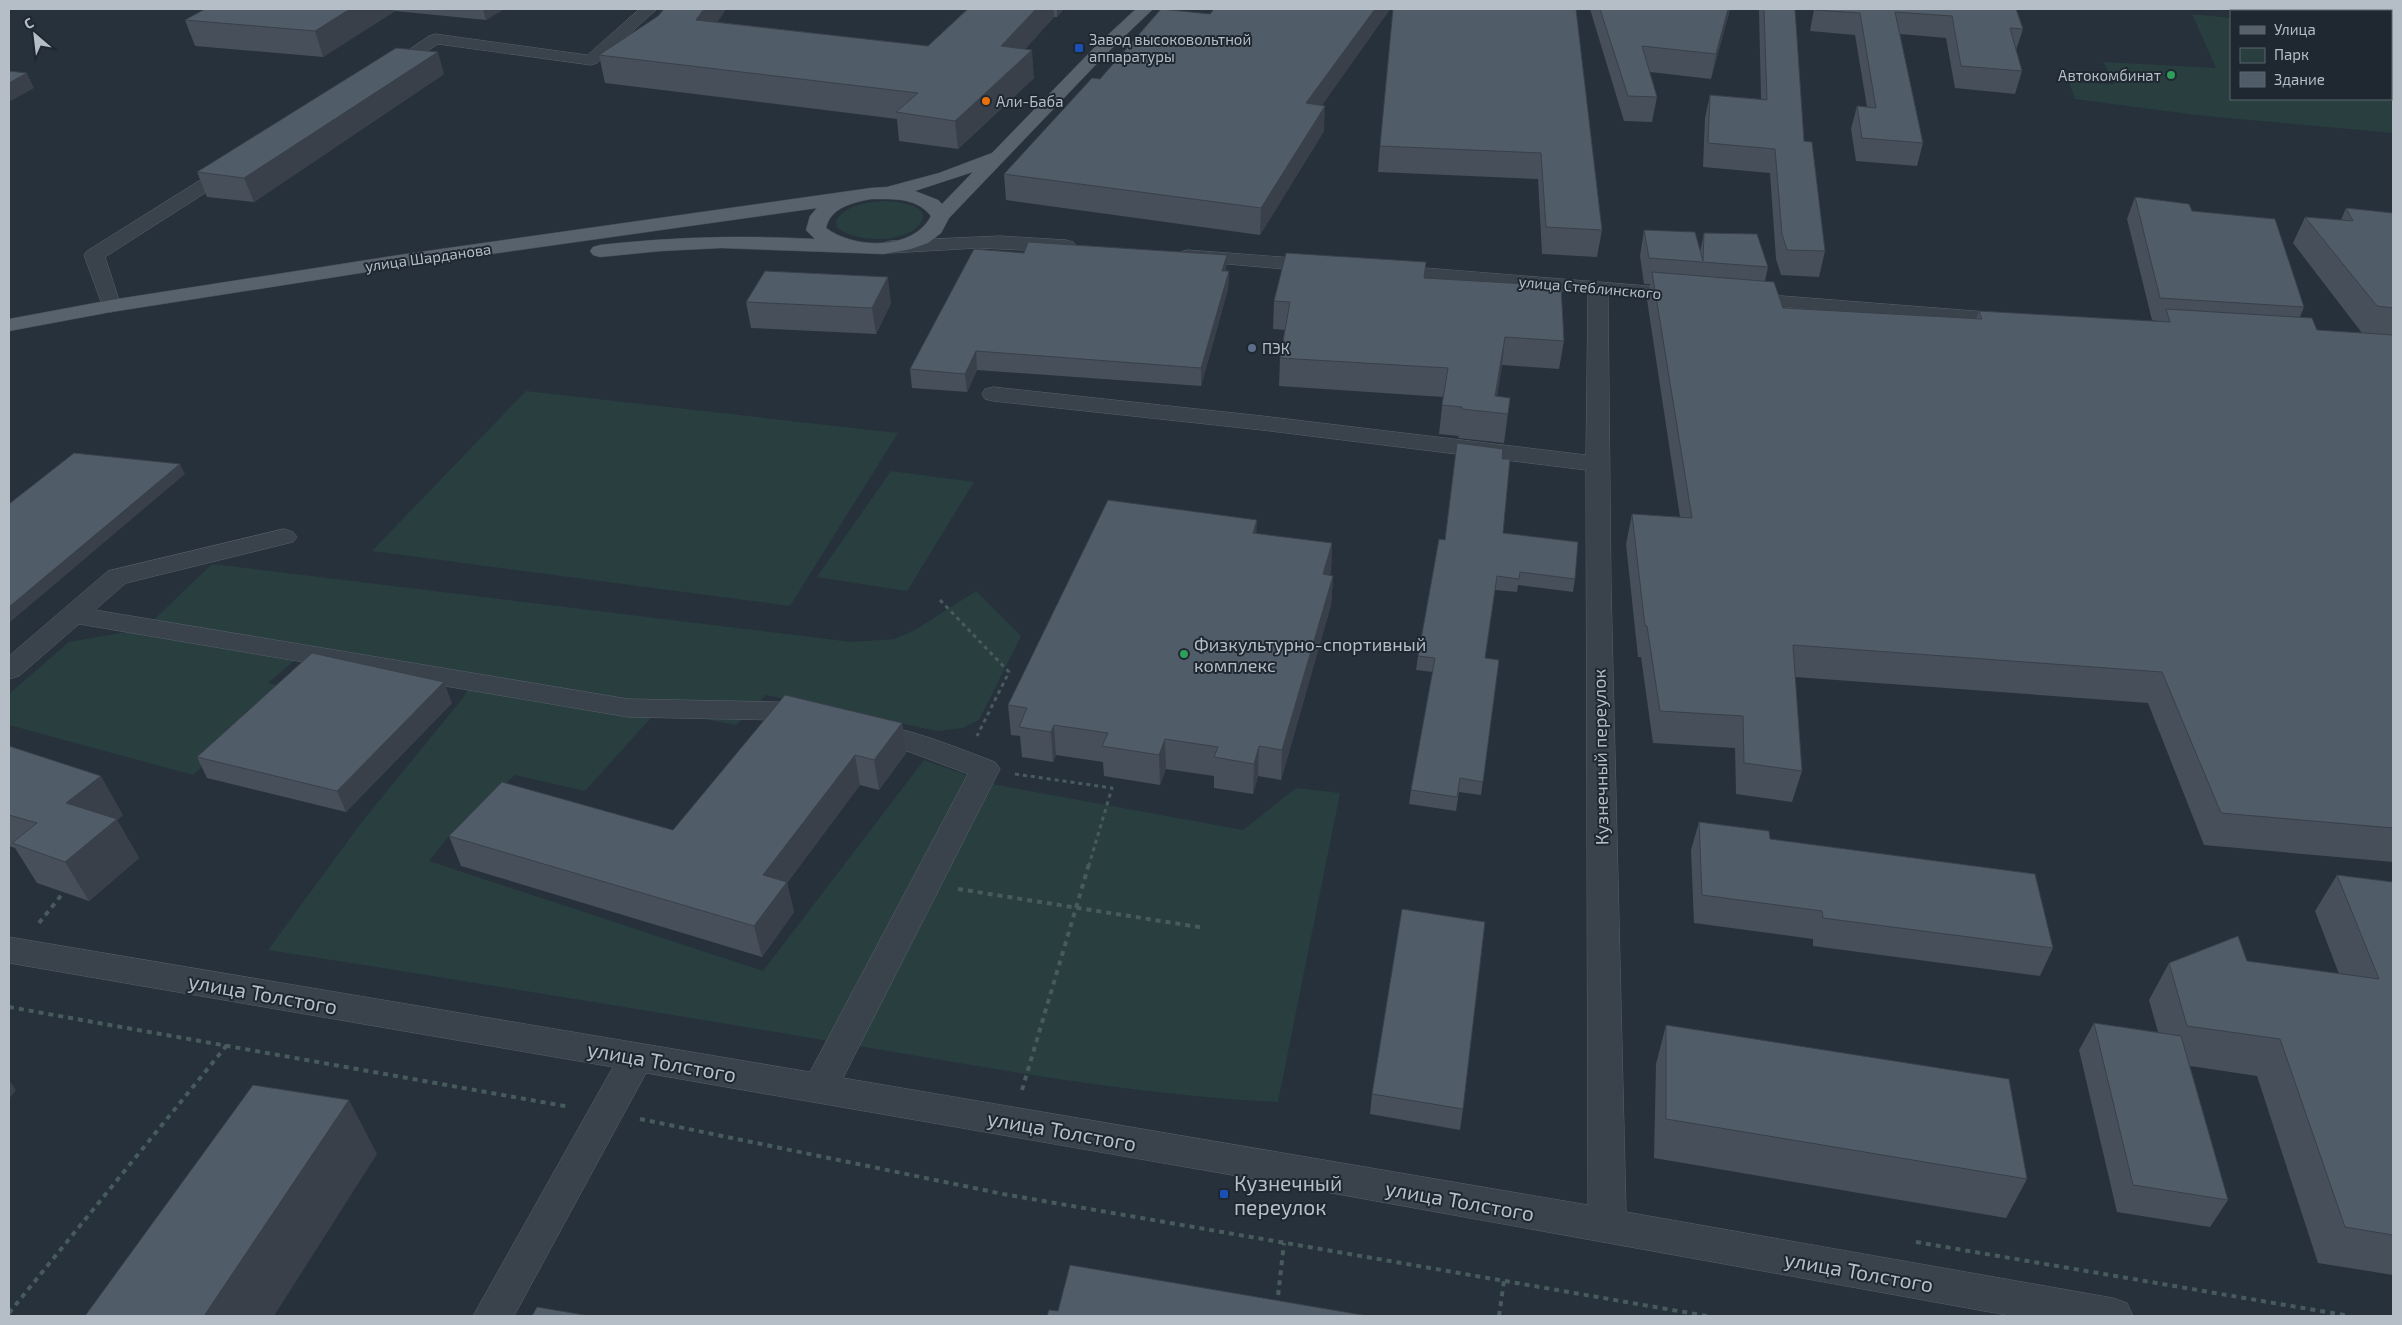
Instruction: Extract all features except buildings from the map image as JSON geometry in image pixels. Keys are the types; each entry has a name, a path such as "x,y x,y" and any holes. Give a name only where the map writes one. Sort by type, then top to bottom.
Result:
{"main road":[{"path":"848,198 825,209 818,216 815,223 816,230 822,237 843,246 866,249 890,247 923,238 934,230 941,219 1003,153 1107,45 1145,9"},
{"path":"885,193 944,177 1003,153"},
{"path":"885,193 910,195 930,202 938,208 941,219"},
{"name":"улица Шарданова","path":"9,325 111,306 399,261 885,193"},
{"name":"улица Шарданова","path":"9,342 115,322 365,283 630,247 745,242 843,246"}],"street":[{"path":"369,81 435,39 591,60 649,9"},
{"path":"111,306 94,255 246,159"},
{"path":"941,219 1026,242"},
{"path":"890,247 938,243 1026,242 1084,247"},
{"path":"1171,255 1340,268"},
{"name":"улица Стеблинского","path":"1369,270 2029,321"},
{"name":"Кузнечный переулок","path":"1598,287 1600,771 1607,1226"},
{"path":"993,394 1272,424 1599,464"},
{"path":"9,670 117,577 284,537"},
{"path":"74,615 628,708 778,712 917,744 975,766 926,884 820,1088"},
{"name":"улица Толстого","path":"9,950 1232,1159 2113,1316"},
{"path":"492,1316 637,1057"}],"path":[{"path":"940,600 1009,672 975,766 1112,788 1021,1092"},
{"path":"926,884 1205,928"},
{"path":"36,927 63,893"},
{"path":"9,1007 661,1122 1003,1194 1706,1316"},
{"path":"9,1313 227,1046"},
{"path":"1276,1307 1284,1243"},
{"path":"1499,1316 1504,1281"}],"green space":[{"name":"Автокомбинат","path":"2192,14 2230,18 2230,100 2392,100 2392,49 2393,133 2196,115 2075,99 2069,82 2115,84 2103,62 2216,68"},
{"path":"882,201 902,203 917,208 922,212 923,217 920,224 913,231 903,235 879,239 855,236 837,227 836,221 850,208"},
{"path":"526,391 898,433 790,606 372,551"},
{"path":"891,471 974,482 907,591 817,577"},
{"path":"212,564 852,642 894,639 915,630 976,591 1021,636 979,720 963,728 937,731 766,695 736,725 658,710 585,791 515,775 448,837 429,861 763,971 924,760 992,784 1243,830 1296,788 1340,793 1278,1102 1218,1098 1100,1085 268,950 361,823 462,699 475,677 309,648 268,683 288,688 193,775 9,725 9,694 69,642 144,629"}],"place":[{"name":"Завод высоковольтной аппаратуры","path":"1079,48"},
{"name":"Автокомбинат","path":"2171,75"},
{"name":"Али-Баба","path":"986,101"},
{"name":"ПЭК","path":"1252,348"},
{"name":"Физкультурно-спортивный комплекс","path":"1184,654"},
{"name":"Кузнечный переулок","path":"1224,1194"}]}
